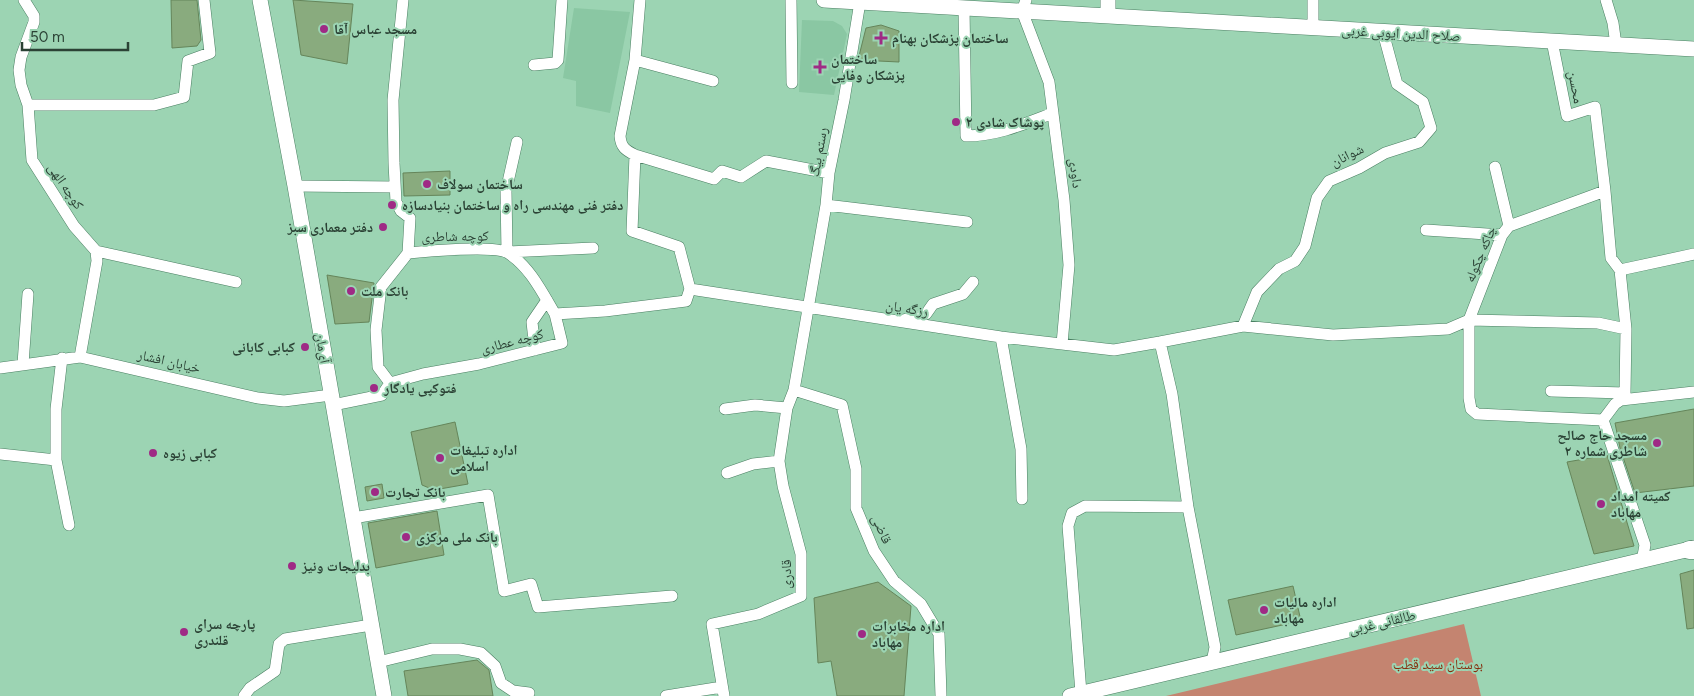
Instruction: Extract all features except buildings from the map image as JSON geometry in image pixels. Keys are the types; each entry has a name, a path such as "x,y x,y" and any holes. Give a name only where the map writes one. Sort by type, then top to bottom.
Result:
{"street":[{"name":"کوچه الهی","path":"24,0 34,16 34,22 20,63 21,85 28,105 34,167 53,190 74,226 96,251"},
{"path":"28,105 154,104 184,97 188,61 210,53 204,0"},
{"name":"آی‌مان","path":"260,0 295,186 384,696"},
{"path":"403,0 393,100 396,202 401,211 410,218 408,253"},
{"path":"534,65 555,64 558,60 562,0"},
{"path":"640,0 635,60 620,136 621,144 626,150 635,156 714,179 722,171 741,177 766,161 828,173"},
{"path":"791,0 792,83"},
{"name":"صلاح الدین ایوبی غربی","path":"824,0 931,3 964,8 1024,6 1108,16 1694,49"},
{"path":"1108,0 1108,16"},
{"path":"1313,0 1313,28"},
{"path":"1606,0 1613,23 1616,45"},
{"name":"رستم بیگ","path":"794,390 826,204 828,173 844,100 860,2"},
{"name":"داودی","path":"1024,6 1049,82 1064,200 1069,265 1062,344"},
{"path":"964,8 966,136 979,136 1006,131 1053,113"},
{"name":"شوانان","path":"1243,326 1257,292 1279,269 1295,261 1305,246 1318,198 1329,181 1359,168 1385,152 1419,142 1431,128 1423,102 1397,84 1383,32"},
{"name":"محسن","path":"1552,41 1567,116 1595,107 1605,191"},
{"path":"635,60 712,81"},
{"path":"517,142 506,191 506,252 593,248"},
{"path":"635,156 632,231 679,247 690,289"},
{"path":"1426,230 1506,230 1495,167"},
{"path":"295,186 395,187"},
{"path":"1603,420 1623,397 1626,329 1620,270 1611,258 1605,191"},
{"name":"چاکه چکوله","path":"1469,320 1506,230 1605,191"},
{"path":"826,204 967,222"},
{"name":"کوچه شاطری","path":"390,383 378,367 376,330 381,286 408,253 461,248 506,252 527,270 555,314"},
{"path":"80,357 97,261 96,251 236,282"},
{"path":"1620,270 1694,254"},
{"path":"895,321 926,314 933,304 963,294 973,282"},
{"name":"رزگه یان","path":"690,289 1001,337 1114,350 1243,326 1333,335 1448,330 1469,320"},
{"name":"کوچه عطاری","path":"332,400 382,395 390,383 562,343 555,314 605,311 686,301 690,289"},
{"path":"23,364 28,294"},
{"path":"535,350 532,322 547,300"},
{"path":"1603,420 1477,414 1472,409 1469,398 1469,320 1598,323 1626,329"},
{"path":"1001,337 1021,449 1022,499"},
{"path":"1160,342 1172,394 1188,507 1215,646 1212,662"},
{"name":"خیابان افشار","path":"0,368 80,357 258,398 284,401 332,400"},
{"path":"62,358 56,409 56,460 69,525"},
{"name":"قادری","path":"723,691 712,624 758,614 801,596 801,554 783,486 779,461 787,408 794,390"},
{"name":"قاضی","path":"794,390 842,405 856,469 856,508 874,551 894,581 921,604 939,634 942,696"},
{"path":"1551,391 1623,397 1694,392"},
{"path":"725,409 756,405 787,408"},
{"path":"1603,420 1644,545 1642,561"},
{"path":"0,454 56,460"},
{"path":"727,473 753,464 779,461"},
{"path":"353,518 488,494 504,591 531,584 538,608 672,596"},
{"path":"1076,695 1068,526 1072,513 1085,506 1188,507"},
{"name":"طالقانی غربی","path":"1076,695 1692,549"},
{"path":"244,696 250,688 275,671 280,644 285,638 371,625"},
{"path":"378,662 432,649 460,649 481,653 495,666 501,683 513,691 529,694"},
{"path":"666,696 723,691"}],"shaded area":[{"path":"574,8 630,12 610,113 576,106 576,81 563,78"},
{"name":"ساختمان پزشکان وفایی","path":"802,20 833,21 842,26 847,34 834,95 799,92"}],"green space":[{"name":"بوستان سید قطب","path":"1464,624 1481,696 1166,696"}],"place":[{"name":"مسجد عباس آقا","path":"324,29"},
{"name":"ساختمان پزشکان بهنام","path":"881,38"},
{"name":"ساختمان پزشکان وفایی","path":"820,67"},
{"name":"پوشاک شادی ۲","path":"956,122"},
{"name":"ساختمان سولاف","path":"427,184"},
{"name":"دفتر فنی مهندسی راه و ساختمان بنیادسازه","path":"392,205"},
{"name":"دفتر معماری سبز","path":"383,227"},
{"name":"بانک ملت","path":"351,291"},
{"name":"کبابی کابانی","path":"305,347"},
{"name":"فتوکپی یادگار","path":"374,388"},
{"name":"مسجد حاج صالح شاطری شماره ۲","path":"1657,443"},
{"name":"کبابى زیوه","path":"153,453"},
{"name":"اداره تبلیغات اسلامی","path":"440,458"},
{"name":"بانک تجارت","path":"375,492"},
{"name":"کمیته امداد مهاباد","path":"1601,504"},
{"name":"بانک ملی مرکزی","path":"406,537"},
{"name":"بدلیجات ونیز","path":"292,566"},
{"name":"اداره مالیات مهاباد","path":"1264,610"},
{"name":"پارچه سرای قلندری","path":"184,632"},
{"name":"اداره مخابرات مهاباد","path":"862,634"}]}
